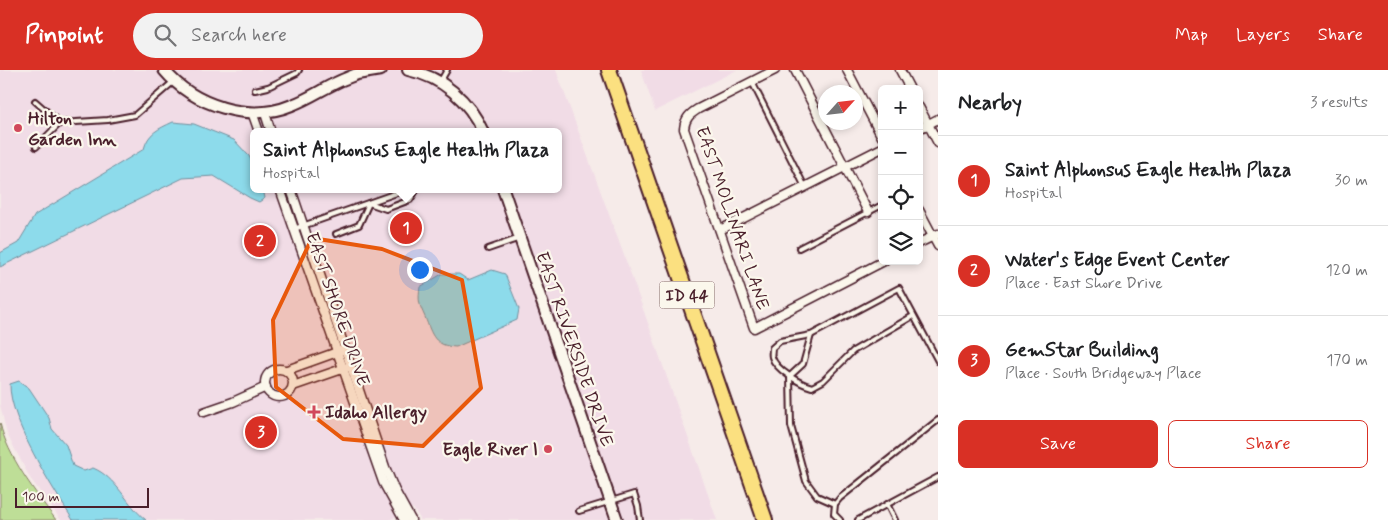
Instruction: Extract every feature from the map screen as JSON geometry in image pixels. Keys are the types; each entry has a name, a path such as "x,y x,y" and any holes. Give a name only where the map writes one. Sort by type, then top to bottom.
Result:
{"highway":[{"name":"ID 44","path":"609,70 765,520"}],"street":[{"path":"164,70 188,92 208,102 252,112 265,112 290,106 344,79 370,71 381,70"},
{"path":"408,70 440,82 458,96 470,109 480,128"},
{"path":"752,82 775,70"},
{"path":"795,70 868,212"},
{"path":"847,70 878,130"},
{"path":"900,70 908,85"},
{"name":"EAST MOLINARI LANE","path":"752,82 698,108 687,118 684,129 754,328 878,264"},
{"path":"252,112 258,128"},
{"path":"265,112 270,128"},
{"path":"923,115 938,143"},
{"path":"923,127 938,119"},
{"path":"720,230 878,150"},
{"name":"EAST SHORE DRIVE","path":"281,193 390,479 411,520"},
{"name":"EAST SHORE DRIVE","path":"291,193 341,350"},
{"name":"EAST RIVERSIDE DRIVE","path":"504,193 617,520"},
{"path":"923,216 935,235 938,246"},
{"path":"923,241 935,235"},
{"path":"286,370 341,350"},
{"path":"293,386 347,367"},
{"name":"EAST SHORE DRIVE","path":"347,367 383,482 404,520"},
{"path":"278,368 286,370 293,377 293,386 288,394 280,397 272,394 266,387 266,379 270,372 278,368"},
{"path":"204,412 233,402 266,387"}],"lane":[{"path":"255,90 268,87 297,73 299,70"},
{"path":"440,82 448,70"},
{"path":"36,147 60,123 108,120 135,115 174,80"},
{"path":"752,82 805,187"},
{"path":"35,101 60,123"},
{"path":"294,229 397,193"},
{"path":"368,203 386,209 410,200 414,193"},
{"path":"336,234 359,226 368,203"},
{"path":"799,248 878,206"},
{"path":"488,249 520,238"},
{"path":"913,316 853,351 823,381 812,387 790,376 777,365 772,356 772,348 780,341 812,335 899,288 938,361"},
{"path":"812,335 803,364 790,376 791,426 806,481 817,496 835,504"},
{"path":"840,520 834,514 835,504 840,498 938,420"},
{"path":"858,520 938,477"},
{"path":"579,511 634,494 640,520"},
{"path":"887,504 895,520"}],"highlighted area":[{"path":"312,238 382,249 462,280 481,388 423,446 343,439 276,387 273,320"}],"shaded area":[{"path":"0,70 556,70 629,269 717,520 421,520 413,508 389,520 61,520 30,478 7,434 0,405"},
{"path":"641,70 737,70 655,111"}],"green space":[{"path":"0,423 16,461 31,486 56,520 0,520"}],"water":[{"path":"173,122 194,124 234,140 250,158 250,193 264,193 265,198 259,202 214,176 183,178 0,267 0,253 18,243 35,215 144,149 148,139 158,129"},
{"path":"492,270 505,274 519,309 517,320 456,347 438,342 432,334 420,305 420,287 442,274 459,274 468,280"},
{"path":"19,381 29,388 49,418 52,429 66,445 73,466 84,471 93,468 101,472 115,484 146,520 73,520 24,435 12,399 10,384"}],"place":[{"name":"Hilton Garden Inn","path":"18,128"},
{"name":"Saint Alphonsus Eagle Health Plaza","path":"406,228"},
{"name":"Water's Edge Event Center","path":"260,241"},
{"name":"Idaho Allergy","path":"314,412"},
{"name":"GemStar Building","path":"261,432"},
{"name":"Eagle River I","path":"548,449"}]}
